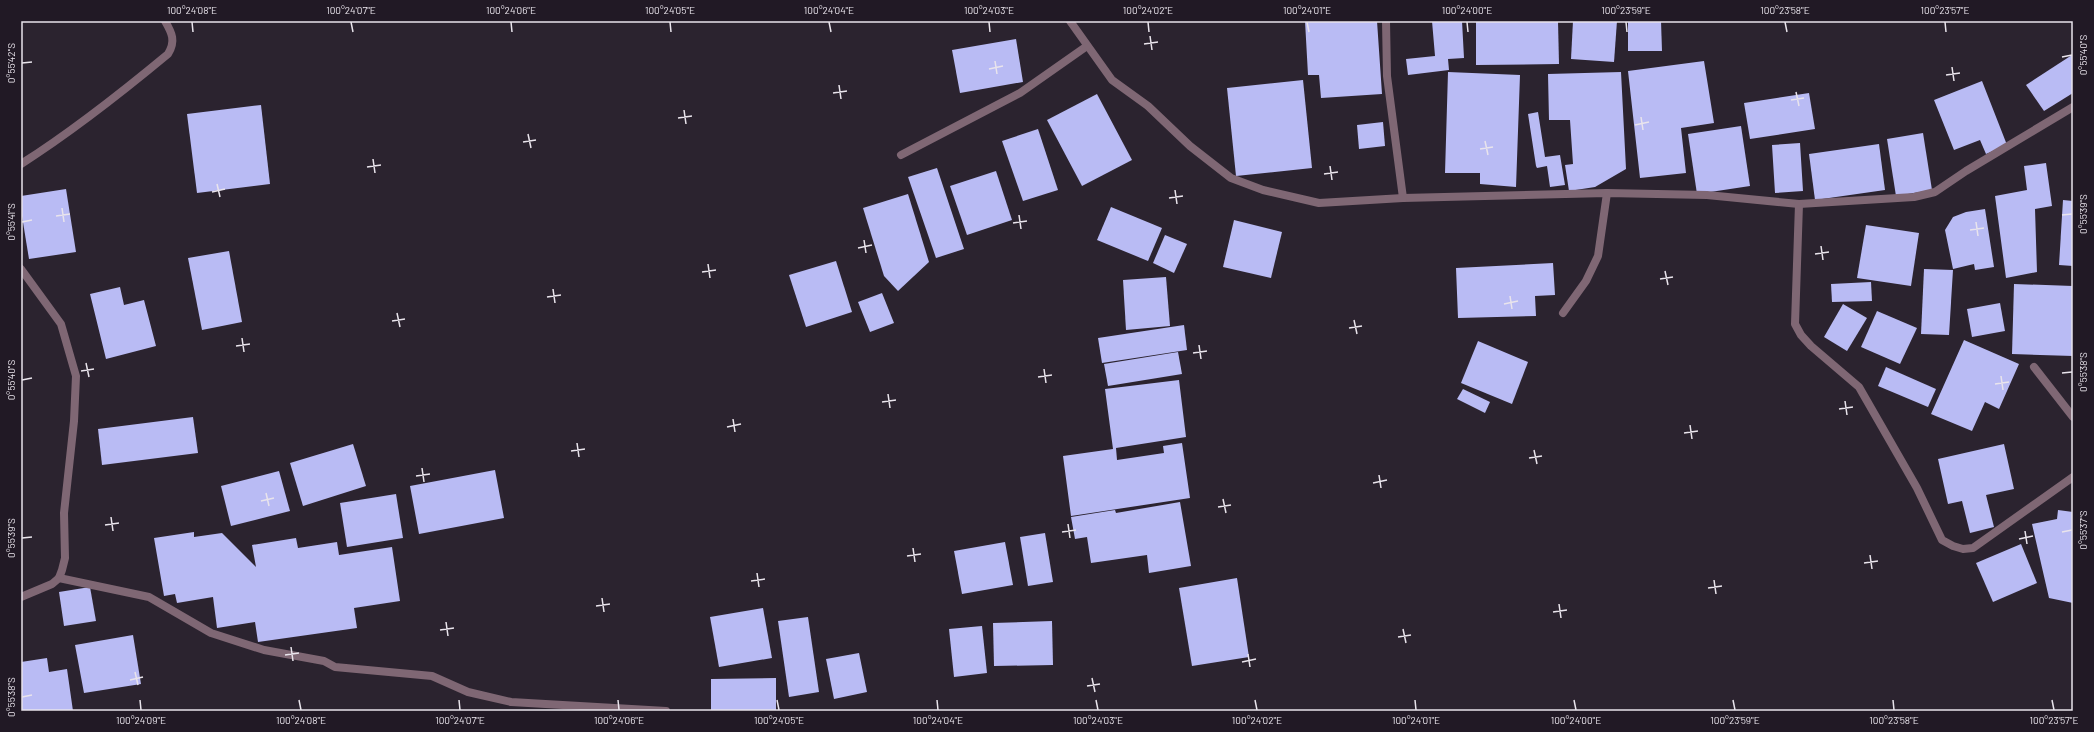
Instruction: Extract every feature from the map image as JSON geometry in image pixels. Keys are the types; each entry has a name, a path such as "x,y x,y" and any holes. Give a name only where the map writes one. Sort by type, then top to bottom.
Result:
{"street":[{"path":"21,164 45,149 130,86 168,54 172,47 173,38 165,21"},
{"path":"1070,21 1112,80 1148,106 1190,146 1231,178 1263,190 1319,203 1403,198 1607,193 1707,195 1799,204 1914,197 1935,192 1966,171 2073,107"},
{"path":"1386,21 1387,76 1403,198"},
{"path":"901,155 1020,93 1087,46"},
{"path":"1563,313 1586,281 1598,256 1607,193"},
{"path":"1799,204 1795,324 1801,335 1811,346 1859,387 1917,488 1942,540 1963,549 1973,548 2073,477"},
{"path":"21,269 61,324 76,376 74,421 64,513 65,558 59,578 52,584 21,597"},
{"path":"2034,367 2073,417"},
{"path":"59,578 149,597 211,633 264,650 324,661 341,668 383,670 432,676 468,692 511,702 666,711"}],"building":[{"path":"1305,21 1377,21 1382,94 1321,98 1319,75 1308,75"},
{"path":"1432,21 1462,21 1464,58 1448,59 1449,70 1408,75 1406,59 1435,56"},
{"path":"1476,21 1558,21 1559,64 1476,65"},
{"path":"1573,21 1617,21 1614,62 1571,59"},
{"path":"1628,21 1661,21 1662,51 1628,51"},
{"path":"1016,39 1023,82 960,93 952,50"},
{"path":"2072,55 2073,93 2044,111 2026,85"},
{"path":"1704,61 1714,123 1681,128 1686,173 1640,178 1628,71"},
{"path":"1448,72 1520,75 1516,187 1480,184 1480,173 1445,173"},
{"path":"1621,72 1626,169 1595,187 1569,191 1565,165 1573,164 1570,120 1549,120 1548,74"},
{"path":"1303,80 1312,168 1236,176 1227,88"},
{"path":"1982,81 2007,145 1986,154 1980,140 1954,150 1934,100"},
{"path":"1809,93 1815,129 1750,139 1744,103"},
{"path":"1097,94 1132,160 1082,186 1047,120"},
{"path":"261,105 270,184 197,193 187,114"},
{"path":"1538,112 1545,157 1560,155 1565,185 1550,187 1547,166 1537,168 1536,166 1528,114"},
{"path":"1383,122 1385,146 1359,149 1357,125"},
{"path":"1741,126 1750,186 1697,194 1688,134"},
{"path":"1038,129 1058,190 1023,201 1002,141"},
{"path":"1923,133 1932,190 1896,196 1887,139"},
{"path":"1800,143 1803,191 1775,193 1772,145"},
{"path":"1879,144 1885,190 1815,200 1809,154"},
{"path":"2046,163 2052,206 2035,209 2037,272 2006,278 1995,196 2027,190 2024,166"},
{"path":"937,168 964,249 936,258 908,177"},
{"path":"996,171 1012,220 967,235 950,186"},
{"path":"66,189 76,252 29,259 21,210 21,196"},
{"path":"908,194 929,262 898,291 884,276 863,208"},
{"path":"2063,200 2073,201 2073,266 2059,265"},
{"path":"1111,207 1162,228 1148,261 1097,240"},
{"path":"1985,209 1994,267 1975,270 1974,264 1953,269 1945,230 1953,217 1966,212"},
{"path":"1234,220 1282,232 1271,278 1223,267"},
{"path":"1866,225 1919,233 1911,286 1857,278"},
{"path":"1165,235 1187,244 1174,273 1153,263"},
{"path":"229,251 242,322 202,330 188,258"},
{"path":"836,261 852,312 806,327 789,275"},
{"path":"1553,263 1555,295 1535,296 1536,316 1458,318 1456,268"},
{"path":"1924,269 1953,270 1949,335 1921,334"},
{"path":"1166,277 1170,326 1126,330 1123,280"},
{"path":"1871,282 1872,301 1832,302 1831,284"},
{"path":"2014,284 2073,286 2073,356 2012,354"},
{"path":"120,287 124,305 144,300 156,346 106,359 90,294"},
{"path":"882,293 894,323 870,332 858,302"},
{"path":"2000,303 2005,331 1972,337 1967,309"},
{"path":"1843,304 1867,318 1847,351 1824,337"},
{"path":"1877,311 1917,328 1900,364 1861,347"},
{"path":"1184,325 1187,350 1102,363 1098,338"},
{"path":"1964,340 2019,364 1999,409 1985,402 1972,431 1931,414"},
{"path":"1478,341 1528,362 1512,404 1461,383"},
{"path":"1178,352 1182,374 1108,386 1104,364"},
{"path":"1886,367 1936,389 1928,407 1878,386"},
{"path":"1179,380 1186,437 1116,448 1117,460 1164,453 1163,446 1182,443 1190,498 1071,516 1063,456 1113,449 1105,389"},
{"path":"1463,389 1490,402 1485,413 1457,399"},
{"path":"193,417 198,453 102,465 98,429"},
{"path":"353,444 366,486 303,506 290,463"},
{"path":"2004,444 2014,489 1986,495 1994,527 1970,533 1962,501 1948,504 1938,459"},
{"path":"495,470 504,518 419,534 410,486"},
{"path":"279,471 290,511 231,526 221,486"},
{"path":"396,494 403,538 347,547 340,503"},
{"path":"1180,502 1191,566 1149,573 1147,555 1091,563 1087,537 1075,539 1071,517 1115,510 1116,513"},
{"path":"2058,510 2073,512 2073,603 2049,598 2032,524 2057,519"},
{"path":"194,532 194,537 222,533 256,567 252,545 296,538 298,548 337,542 339,555 392,547 400,601 354,608 357,628 258,642 255,622 217,628 213,597 177,603 175,594 164,596 154,538"},
{"path":"1045,533 1053,582 1028,586 1020,537"},
{"path":"1005,542 1013,585 962,594 954,551"},
{"path":"2021,544 2037,583 1993,602 1976,563"},
{"path":"1237,578 1249,657 1192,666 1179,588"},
{"path":"90,587 96,621 64,626 59,592"},
{"path":"763,608 772,658 719,667 710,617"},
{"path":"808,617 819,692 789,697 778,621"},
{"path":"1052,621 1053,665 994,666 993,623"},
{"path":"982,626 987,673 954,677 949,629"},
{"path":"133,635 141,684 84,693 75,645"},
{"path":"859,653 867,692 834,699 826,659"},
{"path":"47,658 49,672 67,669 73,711 21,711 21,662"},
{"path":"776,678 776,711 711,711 711,679"}]}
